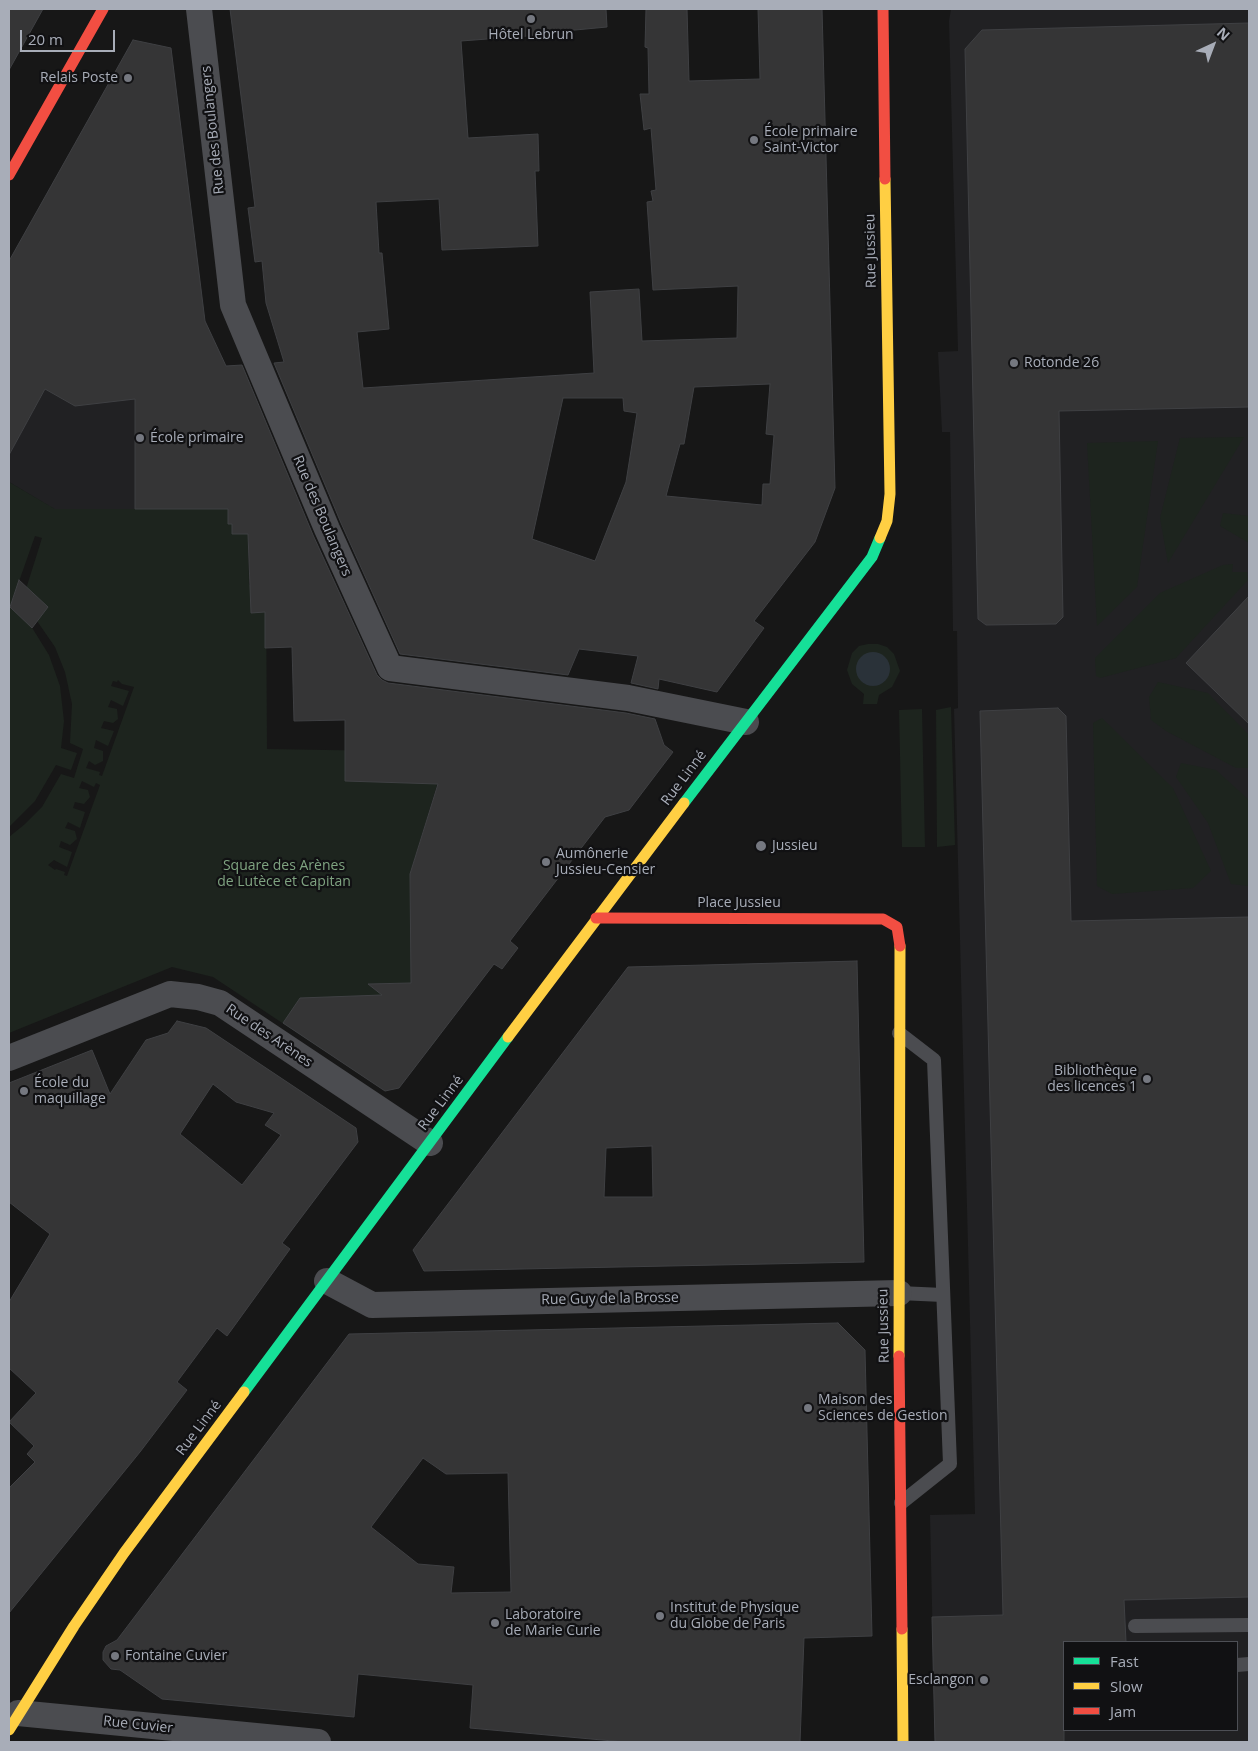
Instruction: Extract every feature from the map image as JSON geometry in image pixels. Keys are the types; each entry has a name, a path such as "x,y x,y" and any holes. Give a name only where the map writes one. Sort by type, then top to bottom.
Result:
{"street":[{"path":"9,175 103,9"},
{"name":"Rue des Boulangers","path":"198,9 234,305 327,529 390,668 628,698 746,722"},
{"name":"Rue Jussieu","path":"883,9 890,494"},
{"name":"Rue Linné","path":"14,1721 124,1553 596,918 872,557 887,521 890,494"},
{"name":"Place Jussieu","path":"596,918 883,919"},
{"name":"Rue Jussieu","path":"883,919 897,927 900,936 898,1032 903,1742"},
{"name":"Rue des Arènes","path":"9,1058 170,994 198,997 220,1003 430,1143"},
{"name":"Rue Guy de la Brosse","path":"327,1281 372,1305 899,1293"},
{"name":"Rue Cuvier","path":"14,1721 318,1742"}],"lane":[{"path":"898,1032 934,1060 950,1464 901,1503"},
{"path":"899,1293 942,1295"},
{"path":"1136,1626 1249,1625"}],"shaded area":[{"path":"951,9 1249,9 1249,1742 935,1742 930,1515 975,1514 954,709 958,708 957,631 953,631 950,432 942,432 938,352 958,351 949,21"},
{"name":"École primaire","path":"64,355 137,368 295,509 54,509 9,482 9,455"},
{"path":"873,652 885,657 890,669 885,681 873,686 861,681 856,669 861,657"}],"green space":[{"path":"1244,437 1168,563 1160,518 1180,438"},
{"path":"1158,441 1137,587 1097,626 1087,443"},
{"name":"Square des Arènes de Lutèce et Capitan","path":"9,482 55,509 248,509 249,585 266,582 267,749 447,752 410,874 412,983 369,984 438,1038 426,1053 355,1002 323,1050 213,977 172,967 9,1033 9,837 42,807 61,774 74,778 83,749 70,743 72,704 65,672 55,647 37,621 26,589 42,538 35,536 10,607 13,610 23,599 31,626 49,655 60,686 64,721 61,748 77,753 71,770 56,765 35,801 9,827","holes":["118,680 122,684 134,687 102,776 99,775 100,772 86,768 89,761 95,765 103,761 103,751 94,748 96,740 108,746 114,731 101,728 104,721 113,723 118,719 117,709 108,707 111,700 123,706 129,691 111,686 113,681 117,682","82,781 94,787 96,783 100,785 67,876 64,875 65,872 55,870 48,865 54,860 67,867 72,852 59,847 61,841 70,845 77,839 75,831 65,828 68,822 80,828 85,812 73,808 75,802 84,804 90,797 88,790 79,788"]},
{"path":"1223,513 1249,516 1249,543 1220,526"},
{"path":"1233,564 1232,572 1247,572 1248,580 1176,658 1100,678 1096,676 1095,658 1160,593 1223,565"},
{"path":"878,644 887,647 894,654 900,671 892,687 879,695 877,704 863,704 864,694 852,684 847,670 852,653 859,646","holes":["887,661 889,672 884,682 874,686 864,683"]},
{"path":"1158,682 1208,693 1249,735 1249,768 1236,768 1166,731 1151,720 1149,697"},
{"path":"951,707 955,845 937,847 936,710"},
{"path":"922,709 925,847 902,847 899,710"},
{"path":"1102,718 1173,788 1211,871 1193,888 1112,894 1097,886 1093,723"},
{"path":"1181,763 1216,770 1249,800 1249,886 1231,884 1208,823 1176,777"}],"building":[{"path":"9,9 43,9 9,70"},
{"path":"230,9 606,9 607,27 554,32 554,34 461,41 468,138 538,134 539,171 535,171 538,246 442,250 439,199 376,202 379,253 382,253 389,329 357,332 363,388 594,373 590,292 639,289 642,341 737,338 738,286 653,290 647,202 653,201 651,191 656,190 651,128 644,130 640,94 649,94 648,48 645,47 646,9 687,9 689,81 760,79 758,9 822,9 835,488 815,542 754,621 764,628 717,692 659,679 658,689 631,683 638,656 579,649 568,675 400,654 341,523 274,363 284,362 266,303 262,261 255,262 248,208 255,207","holes":["770,384 766,434 774,435 770,484 763,484 762,505 666,496 680,444 684,444 694,387","563,398 623,398 624,411 637,413 626,482 595,561 532,539"]},
{"path":"1249,23 1249,407 1059,411 1063,617 1056,624 986,625 978,619 965,49 982,30"},
{"path":"133,40 171,48 205,321 226,366 242,365 313,535 377,675 388,683 626,713 655,719 664,745 673,752 629,810 605,817 510,941 518,948 502,969 494,964 399,1088 385,1091 283,1023 300,998 382,995 368,984 411,983 410,874 438,784 345,781 345,720 294,721 292,647 265,648 265,612 251,613 248,534 232,534 232,524 228,524 228,509 135,509 135,399 75,406 45,389 9,455 9,261"},
{"path":"19,580 48,607 32,628 10,607"},
{"path":"1249,596 1249,724 1186,663"},
{"path":"1058,708 1066,716 1071,921 1249,917 1249,1597 1124,1600 1126,1641 1063,1641 1064,1742 935,1742 932,1617 1003,1615 980,711"},
{"path":"857,961 864,1262 424,1271 413,1250 628,967","holes":["652,1146 653,1197 604,1197 606,1148"]},
{"path":"177,1021 206,1028 356,1128 358,1142 282,1243 290,1249 227,1336 217,1328 177,1382 187,1390 140,1452 9,1613 9,1488 35,1462 27,1454 34,1446 9,1422 36,1393 9,1368 9,1302 50,1234 9,1202 9,1083 92,1050 110,1094 146,1040 168,1033","holes":["213,1084 236,1102 274,1113 265,1125 281,1135 242,1185 180,1134"]},
{"path":"838,1323 865,1350 872,1636 804,1638 800,1742 624,1742 470,1728 473,1685 358,1674 354,1717 162,1699 120,1670 111,1669 103,1660 103,1652 106,1646 117,1640 349,1334","holes":["423,1458 446,1474 508,1473 511,1592 451,1593 454,1567 418,1564 371,1527"]}],"traffic: fast":[{"path":"684,803 872,557 880,538"},
{"path":"244,1392 508,1037"}],"traffic: slow":[{"path":"880,538 887,521 890,494 885,179"},
{"path":"508,1037 684,803"},
{"path":"899,1356 900,946"},
{"path":"9,1730 74,1626 124,1553 244,1392"},
{"path":"902,1629 903,1742"}],"traffic: jam":[{"path":"9,175 103,9"},
{"path":"883,9 885,179"},
{"path":"596,918 883,919 897,927 900,946"},
{"path":"899,1356 902,1629"}],"place":[{"name":"Hôtel Lebrun","path":"531,19"},
{"name":"Relais Poste","path":"128,78"},
{"name":"École primaire Saint-Victor","path":"754,140"},
{"name":"Rotonde 26","path":"1014,363"},
{"name":"École primaire","path":"140,438"},
{"name":"Jussieu","path":"761,846"},
{"name":"Aumônerie Jussieu-Censier","path":"546,862"},
{"name":"Bibliothèque des licences 1","path":"1147,1079"},
{"name":"École du maquillage","path":"24,1091"},
{"name":"Maison des Sciences de Gestion","path":"808,1408"},
{"name":"Institut de Physique du Globe de Paris","path":"660,1616"},
{"name":"Laboratoire de Marie Curie","path":"495,1623"},
{"name":"Fontaine Cuvier","path":"115,1656"},
{"name":"Esclangon","path":"984,1680"}]}
